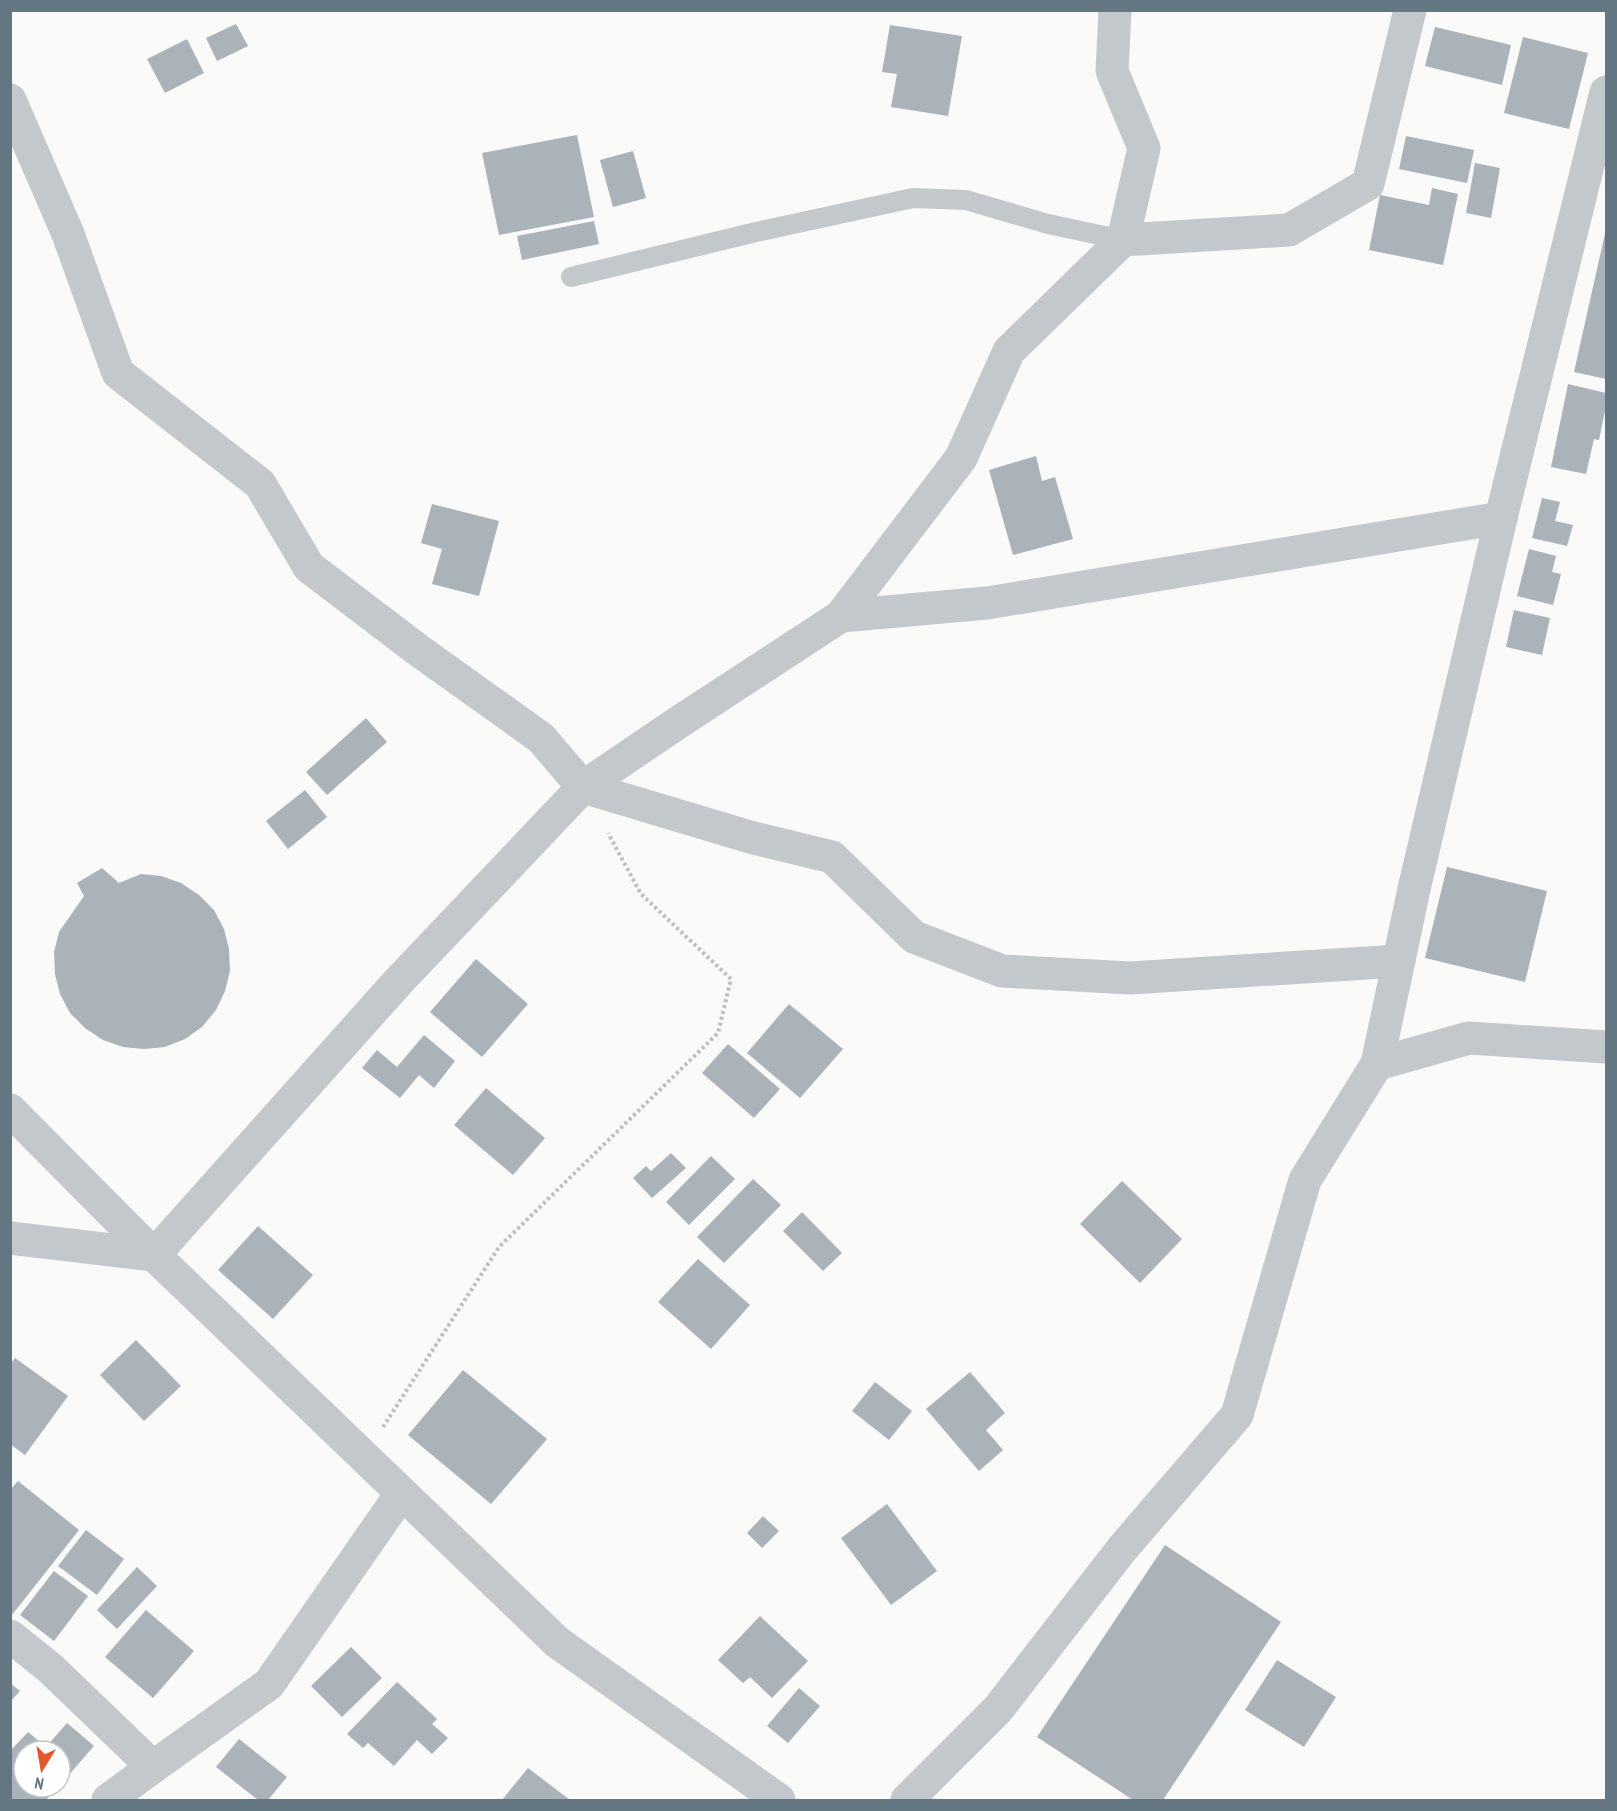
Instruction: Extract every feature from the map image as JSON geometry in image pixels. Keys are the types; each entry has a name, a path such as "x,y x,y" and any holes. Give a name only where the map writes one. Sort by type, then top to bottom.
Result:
{"street":[{"path":"154,1255 397,983 583,787 842,616 961,458 1009,351 1123,240 1144,148 1112,71 1115,10"},
{"path":"1123,240 1289,230 1368,184 1410,10"},
{"path":"907,1800 998,1709 1122,1549 1237,1415 1305,1180 1377,1064 1414,889 1501,518 1606,92"},
{"path":"10,100 68,234 118,373 260,484 309,567 418,650 541,738 583,787 750,837 832,857 914,937 1002,971 1130,978 1399,961"},
{"path":"842,616 987,603 1501,518"},
{"path":"1377,1064 1469,1038 1606,1047"},
{"path":"10,1110 154,1255 557,1642 779,1800"},
{"path":"10,1238 154,1255"},
{"path":"108,1800 269,1684 401,1494"},
{"path":"10,1636 50,1668 153,1767"}],"lane":[{"path":"571,277 756,232 913,198 966,200 1048,224 1123,240"}],"path":[{"path":"363,1458 499,1247 718,1033 731,979 641,894 583,787"}],"building":[{"path":"236,24 248,46 217,61 206,38"},
{"path":"890,25 962,36 948,116 891,107 897,74 882,72"},
{"path":"1435,27 1511,45 1502,85 1425,66"},
{"path":"1523,37 1588,53 1569,129 1504,113"},
{"path":"187,39 204,73 165,93 147,59"},
{"path":"577,135 594,217 499,235 482,153"},
{"path":"1406,136 1474,150 1467,183 1399,169"},
{"path":"633,151 646,198 613,207 600,160"},
{"path":"1475,163 1500,168 1491,218 1466,213"},
{"path":"1432,188 1458,194 1443,265 1369,250 1380,195 1429,205"},
{"path":"594,221 599,244 522,260 517,236"},
{"path":"1606,229 1606,379 1574,372"},
{"path":"1568,384 1606,393 1606,406 1599,440 1594,439 1586,474 1551,467"},
{"path":"1036,456 1042,481 1055,477 1073,539 1013,555 989,470"},
{"path":"1542,498 1560,502 1555,521 1573,525 1567,546 1532,538"},
{"path":"432,504 499,521 479,596 432,584 442,549 421,543"},
{"path":"1529,549 1556,556 1552,572 1561,574 1553,605 1517,596"},
{"path":"1514,610 1550,618 1542,655 1506,647"},
{"path":"366,718 387,742 327,795 306,772"},
{"path":"305,790 327,817 288,849 266,821"},
{"path":"1447,867 1547,891 1525,982 1425,958"},
{"path":"102,868 119,883 141,874 161,876 181,883 199,895 214,910 224,929 229,949 230,971 225,991 216,1010 202,1027 185,1039 165,1047 144,1049 123,1047 103,1040 85,1028 70,1013 60,994 55,974 54,952 59,932 84,896 77,883"},
{"path":"476,959 528,1004 482,1057 430,1012"},
{"path":"789,1004 843,1049 800,1098 747,1053"},
{"path":"424,1035 455,1061 434,1088 419,1075 400,1098 362,1068 377,1050 397,1067"},
{"path":"728,1044 780,1089 754,1118 702,1073"},
{"path":"486,1088 545,1138 513,1175 454,1125"},
{"path":"671,1153 686,1168 652,1198 633,1178 646,1166 651,1171"},
{"path":"711,1156 735,1179 689,1225 666,1202"},
{"path":"753,1179 781,1205 724,1263 697,1237"},
{"path":"1122,1181 1182,1239 1140,1283 1080,1224"},
{"path":"802,1212 842,1253 823,1271 783,1231"},
{"path":"258,1226 313,1275 273,1319 218,1270"},
{"path":"698,1259 750,1305 711,1349 658,1302"},
{"path":"136,1340 181,1386 144,1421 100,1375"},
{"path":"15,1358 68,1396 25,1455 10,1444 10,1365"},
{"path":"463,1370 547,1439 491,1504 408,1435"},
{"path":"970,1372 1005,1413 986,1430 1003,1450 979,1471 926,1409"},
{"path":"875,1382 912,1411 889,1440 852,1411"},
{"path":"18,1481 79,1530 12,1615 10,1490"},
{"path":"887,1504 937,1571 891,1605 841,1538"},
{"path":"763,1516 779,1531 762,1548 747,1533"},
{"path":"86,1530 124,1559 97,1595 58,1566"},
{"path":"1165,1545 1281,1622 1163,1800 1133,1800 1037,1737"},
{"path":"137,1567 157,1586 117,1629 97,1610"},
{"path":"54,1571 88,1596 54,1641 20,1615"},
{"path":"146,1610 194,1651 153,1698 105,1657"},
{"path":"760,1616 808,1661 772,1698 750,1677 743,1683 718,1660"},
{"path":"351,1647 382,1678 342,1717 311,1686"},
{"path":"1277,1660 1336,1697 1304,1747 1245,1710"},
{"path":"397,1682 437,1719 432,1724 448,1738 432,1754 417,1740 394,1766 368,1743 363,1748 347,1734"},
{"path":"10,1683 20,1691 10,1702"},
{"path":"799,1688 820,1706 788,1743 767,1726"},
{"path":"67,1723 94,1746 72,1771 72,1739 53,1739"},
{"path":"28,1732 36,1739 21,1739"},
{"path":"239,1739 287,1777 268,1800 258,1800 216,1767"},
{"path":"12,1749 12,1799 46,1800 10,1800 10,1751"},
{"path":"528,1768 570,1800 502,1800"}]}
